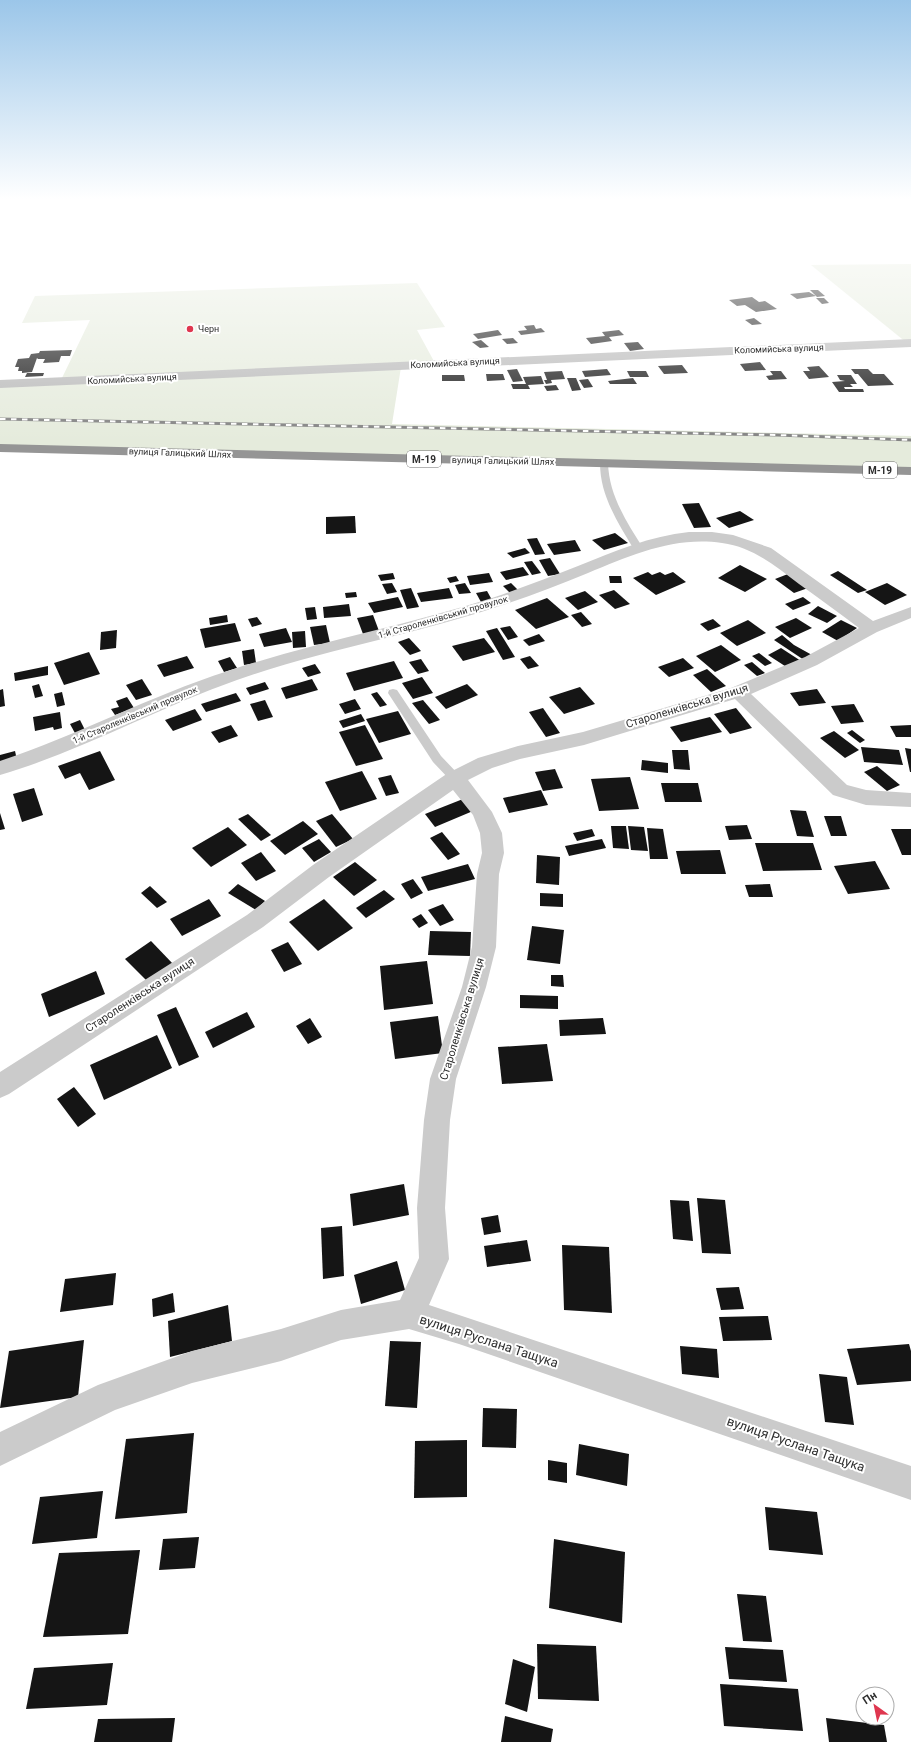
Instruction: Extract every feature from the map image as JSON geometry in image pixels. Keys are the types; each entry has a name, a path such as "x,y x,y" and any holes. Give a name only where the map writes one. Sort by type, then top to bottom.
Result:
{"highway":[{"name":"вулиця Галицький Шлях","path":"0,448 911,471"}],"street":[{"name":"Коломийська вулиця","path":"0,384 911,343"},
{"name":"1-й Староленківський провулок","path":"0,768 47,752 169,700 234,675 437,620 496,602 541,587 638,548 676,538 694,536 731,538 765,550 871,628"},
{"name":"Староленківська вулиця","path":"0,1086 255,921 321,871 455,778 485,763 518,753 584,738 738,692 811,661 852,640 871,628 911,612"},
{"path":"738,692 840,790 852,795 874,799 911,800"},
{"name":"Староленківська вулиця","path":"409,1314 434,1259 431,1208 436,1128 442,1086 474,987 484,947 488,874 492,853 491,833 482,812 455,778"},
{"name":"вулиця Руслана Тащука","path":"0,1449 109,1396 192,1367 281,1345 341,1325 409,1314 459,1329 592,1376 911,1483"}],"lane":[{"path":"604,463 608,491 621,520 638,548"},
{"path":"393,693 437,759 455,778"}],"green space":[{"path":"830,280 911,280 911,343 907,343"},
{"path":"417,283 445,327 417,330 436,365 401,367 392,424 911,436 911,473 0,451 0,383 61,380 90,320 22,323 35,296"}],"building":[{"path":"810,290 818,290 825,296 817,297"},
{"path":"809,292 816,296 797,299 790,294"},
{"path":"752,297 759,302 765,301 777,309 756,312 745,305 737,306 729,300"},
{"path":"816,298 824,298 829,303 822,304"},
{"path":"754,318 762,324 752,325 745,320"},
{"path":"534,325 536,329 541,328 545,332 521,335 518,331 527,330 524,326"},
{"path":"498,330 502,335 478,339 473,334"},
{"path":"619,330 624,335 609,337 612,341 591,344 586,338 605,336 602,332"},
{"path":"513,338 518,343 507,344 502,339"},
{"path":"481,340 489,347 480,348 472,342"},
{"path":"638,342 644,349 630,351 624,343"},
{"path":"72,350 70,356 61,356 59,362 43,363 45,359 37,358 32,372 22,373 22,371 18,371 19,367 15,367 18,359 29,358 31,354 39,353 40,351"},
{"path":"760,362 766,370 745,371 740,364"},
{"path":"682,365 688,373 664,374 658,366"},
{"path":"819,366 829,377 809,379 803,371 810,371 807,367"},
{"path":"517,369 523,381 513,382 507,370"},
{"path":"607,369 611,375 585,377 582,371"},
{"path":"851,369 868,369 873,374 884,374 894,385 868,386 858,374 855,374"},
{"path":"562,371 565,379 551,380 552,383 546,384 544,380 547,380 544,372"},
{"path":"627,371 646,371 649,377 630,377"},
{"path":"770,371 781,371 787,379 769,380 766,376 773,375"},
{"path":"27,373 44,373 43,376 25,377"},
{"path":"486,374 503,374 505,380 487,381"},
{"path":"442,375 464,375 465,381 442,381"},
{"path":"837,375 851,375 857,384 850,384 853,387 844,387 845,389 863,389 864,392 839,392 832,382 845,381 840,380"},
{"path":"541,376 544,384 528,385 530,389 513,389 511,384 526,384 523,377"},
{"path":"567,378 576,378 581,390 572,391"},
{"path":"633,378 637,384 610,384 608,381"},
{"path":"588,379 593,387 584,388 579,380"},
{"path":"556,385 559,390 547,391 544,386"},
{"path":"699,503 711,527 694,528 682,504"},
{"path":"740,511 754,520 729,528 716,518"},
{"path":"355,516 356,533 326,534 326,517"},
{"path":"615,533 628,543 604,550 592,540"},
{"path":"537,538 545,554 535,555 527,539"},
{"path":"575,540 581,551 554,555 547,544"},
{"path":"525,548 530,553 513,558 507,553"},
{"path":"550,558 560,574 548,576 539,560"},
{"path":"532,561 541,573 532,575 524,562"},
{"path":"740,565 767,579 745,592 718,578"},
{"path":"523,567 529,575 506,580 500,572"},
{"path":"838,571 867,590 858,593 830,575"},
{"path":"648,572 652,575 660,572 665,575 673,572 686,582 656,595 633,578"},
{"path":"393,573 395,579 381,581 378,575"},
{"path":"489,573 493,582 470,585 467,576"},
{"path":"788,574 808,588 794,593 775,579"},
{"path":"456,576 459,581 450,583 447,578"},
{"path":"609,576 621,576 622,583 610,583"},
{"path":"392,583 397,592 387,594 382,584"},
{"path":"465,583 471,593 459,594 455,585"},
{"path":"511,583 519,591 511,594 503,586"},
{"path":"887,583 907,595 885,605 865,592"},
{"path":"411,588 419,607 407,609 400,590"},
{"path":"449,588 453,598 421,602 417,593"},
{"path":"614,590 630,604 615,609 599,595"},
{"path":"487,591 492,600 481,602 476,593"},
{"path":"585,591 598,602 578,610 565,598"},
{"path":"356,592 357,597 346,598 345,593"},
{"path":"398,597 403,607 374,613 368,603"},
{"path":"803,597 811,603 793,610 785,604"},
{"path":"547,598 569,617 536,629 515,610"},
{"path":"349,604 351,616 324,618 323,607"},
{"path":"818,606 837,616 827,623 808,614"},
{"path":"315,607 317,619 307,620 305,608"},
{"path":"581,612 592,624 582,627 571,615"},
{"path":"227,615 228,622 210,625 209,618"},
{"path":"373,615 379,631 363,634 357,618"},
{"path":"257,617 262,624 252,627 248,619"},
{"path":"796,618 812,628 790,638 775,627"},
{"path":"713,619 721,626 708,631 700,624"},
{"path":"748,620 766,633 737,646 720,633"},
{"path":"841,620 857,628 838,641 822,632"},
{"path":"235,623 241,641 205,648 200,629"},
{"path":"326,625 330,643 314,645 310,627"},
{"path":"510,626 518,637 508,640 500,628"},
{"path":"286,628 292,642 264,647 259,634"},
{"path":"497,628 515,657 503,660 486,631"},
{"path":"117,630 116,648 100,650 101,632"},
{"path":"305,631 306,647 293,648 292,632"},
{"path":"539,634 545,641 529,646 523,640"},
{"path":"782,635 794,645 812,655 804,660 774,640"},
{"path":"409,638 421,651 410,655 398,642"},
{"path":"484,638 495,652 463,661 452,646"},
{"path":"721,645 741,660 715,672 696,656"},
{"path":"781,648 801,661 788,668 768,655"},
{"path":"254,649 256,663 244,665 242,651"},
{"path":"89,652 100,674 64,685 54,663"},
{"path":"759,653 772,663 765,666 752,656"},
{"path":"187,656 194,668 164,677 157,665"},
{"path":"530,656 539,666 528,669 520,659"},
{"path":"230,657 237,668 224,672 218,661"},
{"path":"683,658 694,668 669,677 658,667"},
{"path":"421,659 429,671 418,674 409,662"},
{"path":"394,661 403,678 354,691 346,673"},
{"path":"752,662 765,673 757,676 744,665"},
{"path":"315,664 321,673 308,677 302,668"},
{"path":"48,666 48,675 15,681 14,673"},
{"path":"707,669 726,686 711,692 693,675"},
{"path":"422,677 433,693 413,699 402,683"},
{"path":"142,679 152,695 136,700 126,685"},
{"path":"312,679 318,690 286,699 281,688"},
{"path":"265,682 269,689 250,695 246,688"},
{"path":"39,684 43,696 35,698 32,686"},
{"path":"467,684 478,695 446,709 435,697"},
{"path":"580,687 595,704 564,714 549,697"},
{"path":"3,689 5,706 0,707 0,690"},
{"path":"817,689 826,703 799,706 790,693"},
{"path":"62,692 65,705 57,707 54,694"},
{"path":"377,692 387,705 380,707 371,694"},
{"path":"236,693 241,701 206,712 201,704"},
{"path":"127,697 134,708 115,715 111,709 119,707 116,701"},
{"path":"355,699 361,709 345,714 339,704"},
{"path":"265,700 273,717 258,721 250,704"},
{"path":"423,700 440,720 429,724 412,703"},
{"path":"854,704 864,722 841,724 831,706"},
{"path":"543,708 560,733 546,737 529,712"},
{"path":"736,708 752,728 730,734 714,714"},
{"path":"195,709 202,720 173,731 165,720"},
{"path":"398,711 411,734 379,743 366,719"},
{"path":"60,712 62,728 54,730 53,727 35,731 33,717"},
{"path":"361,714 365,721 343,728 339,721"},
{"path":"710,717 722,732 681,742 670,727"},
{"path":"80,720 86,732 76,735 70,724"},
{"path":"231,725 238,736 219,743 211,732"},
{"path":"365,725 383,759 356,766 339,732"},
{"path":"911,725 911,737 896,737 890,726"},
{"path":"852,730 865,740 860,743 847,733"},
{"path":"834,731 859,750 845,758 820,738"},
{"path":"861,747 899,750 903,765 864,762"},
{"path":"905,748 911,749 911,772 910,772"},
{"path":"672,750 688,750 690,770 674,769"},
{"path":"15,751 17,760 0,765 0,755"},
{"path":"100,751 115,780 89,790 80,773 65,779 58,766"},
{"path":"642,760 668,763 668,773 641,770"},
{"path":"877,766 900,785 887,791 864,772"},
{"path":"555,769 563,788 543,791 535,772"},
{"path":"362,771 377,799 340,811 325,782"},
{"path":"391,775 399,793 386,796 378,778"},
{"path":"630,777 639,809 599,811 591,779"},
{"path":"661,783 698,783 702,802 665,802"},
{"path":"34,788 43,815 22,822 13,794"},
{"path":"541,790 548,805 509,813 503,798"},
{"path":"463,799 473,811 435,827 425,814"},
{"path":"790,810 806,811 814,837 797,836"},
{"path":"0,813 5,829 0,830"},
{"path":"248,814 271,835 261,841 238,819"},
{"path":"332,814 353,839 336,847 316,821"},
{"path":"824,816 841,816 847,836 831,836"},
{"path":"303,821 318,834 285,855 270,841"},
{"path":"747,825 752,839 729,840 725,826"},
{"path":"611,826 626,826 629,849 613,848"},
{"path":"628,826 644,827 648,851 631,850"},
{"path":"228,827 247,845 211,867 192,848"},
{"path":"647,828 663,829 668,859 650,859"},
{"path":"592,829 595,836 577,841 573,833"},
{"path":"891,829 911,829 911,855 902,855"},
{"path":"442,832 460,854 448,860 430,838"},
{"path":"319,839 331,852 314,862 302,848"},
{"path":"602,839 606,848 569,856 565,846"},
{"path":"755,843 813,843 822,870 763,871"},
{"path":"720,850 726,874 681,874 676,851"},
{"path":"261,852 276,871 256,881 241,863"},
{"path":"537,855 560,857 559,885 536,883"},
{"path":"875,861 890,889 848,894 834,866"},
{"path":"355,862 377,880 354,896 333,877"},
{"path":"468,864 475,879 428,891 421,877"},
{"path":"413,879 423,893 411,899 401,884"},
{"path":"238,884 265,901 256,910 228,893"},
{"path":"770,884 773,897 749,897 745,885"},
{"path":"150,886 167,902 157,908 141,893"},
{"path":"384,890 395,899 366,918 356,908"},
{"path":"540,893 563,894 563,907 540,906"},
{"path":"209,899 221,916 182,936 170,919"},
{"path":"324,899 353,928 318,951 289,922"},
{"path":"443,904 454,920 440,926 428,910"},
{"path":"421,914 428,923 419,928 412,919"},
{"path":"532,926 564,930 560,964 527,960"},
{"path":"430,931 471,932 470,956 428,955"},
{"path":"151,941 174,965 149,983 125,959"},
{"path":"288,942 302,964 284,972 271,950"},
{"path":"427,961 433,1004 384,1010 380,966"},
{"path":"96,971 105,994 49,1017 41,994"},
{"path":"551,975 563,975 564,987 551,986"},
{"path":"520,995 558,996 558,1009 520,1008"},
{"path":"176,1007 199,1057 179,1066 157,1015"},
{"path":"247,1012 255,1027 213,1048 205,1032"},
{"path":"438,1016 443,1053 395,1059 390,1022"},
{"path":"310,1018 322,1037 308,1044 296,1026"},
{"path":"603,1018 606,1034 560,1036 559,1020"},
{"path":"157,1035 172,1068 104,1100 90,1065"},
{"path":"547,1044 553,1081 502,1084 498,1047"},
{"path":"74,1087 96,1114 78,1127 57,1099"},
{"path":"404,1184 409,1215 353,1226 350,1194"},
{"path":"697,1198 725,1200 731,1254 702,1253"},
{"path":"670,1200 689,1201 693,1241 673,1239"},
{"path":"498,1215 501,1232 484,1235 481,1218"},
{"path":"342,1226 344,1276 323,1279 321,1228"},
{"path":"527,1240 531,1261 487,1267 484,1246"},
{"path":"562,1245 609,1247 612,1313 564,1310"},
{"path":"397,1261 405,1290 361,1304 354,1275"},
{"path":"116,1273 113,1305 60,1312 65,1279"},
{"path":"739,1287 744,1309 721,1310 716,1288"},
{"path":"173,1293 175,1312 153,1317 152,1299"},
{"path":"228,1305 232,1341 170,1357 168,1321"},
{"path":"768,1316 772,1340 723,1341 719,1317"},
{"path":"84,1340 78,1397 0,1408 9,1351"},
{"path":"390,1341 421,1342 417,1408 385,1406"},
{"path":"909,1344 911,1351 911,1381 857,1385 847,1349"},
{"path":"680,1346 717,1349 719,1378 682,1374"},
{"path":"819,1374 847,1377 854,1425 825,1422"},
{"path":"483,1408 517,1409 516,1448 482,1447"},
{"path":"194,1433 187,1513 115,1519 126,1439"},
{"path":"467,1440 467,1497 414,1498 415,1441"},
{"path":"579,1444 629,1454 627,1486 576,1475"},
{"path":"548,1460 567,1463 567,1483 548,1480"},
{"path":"103,1491 97,1538 32,1544 40,1497"},
{"path":"765,1507 817,1512 823,1555 769,1550"},
{"path":"199,1537 195,1568 159,1570 163,1539"},
{"path":"554,1539 625,1552 622,1623 549,1608"},
{"path":"140,1550 128,1634 43,1637 59,1553"},
{"path":"737,1594 766,1596 772,1642 743,1641"},
{"path":"537,1644 596,1646 599,1701 538,1699"},
{"path":"725,1647 783,1650 787,1682 729,1679"},
{"path":"513,1659 535,1667 527,1712 505,1704"},
{"path":"113,1663 107,1705 26,1709 34,1668"},
{"path":"720,1684 798,1689 803,1731 724,1726"},
{"path":"505,1716 553,1729 551,1742 501,1742"},
{"path":"175,1718 172,1742 94,1742 98,1719"},
{"path":"826,1718 855,1722 855,1726 884,1726 887,1742 829,1742"}],"railway":[{"path":"0,419 777,435 911,440"}],"place":[{"name":"Черн","path":"190,329"}]}
